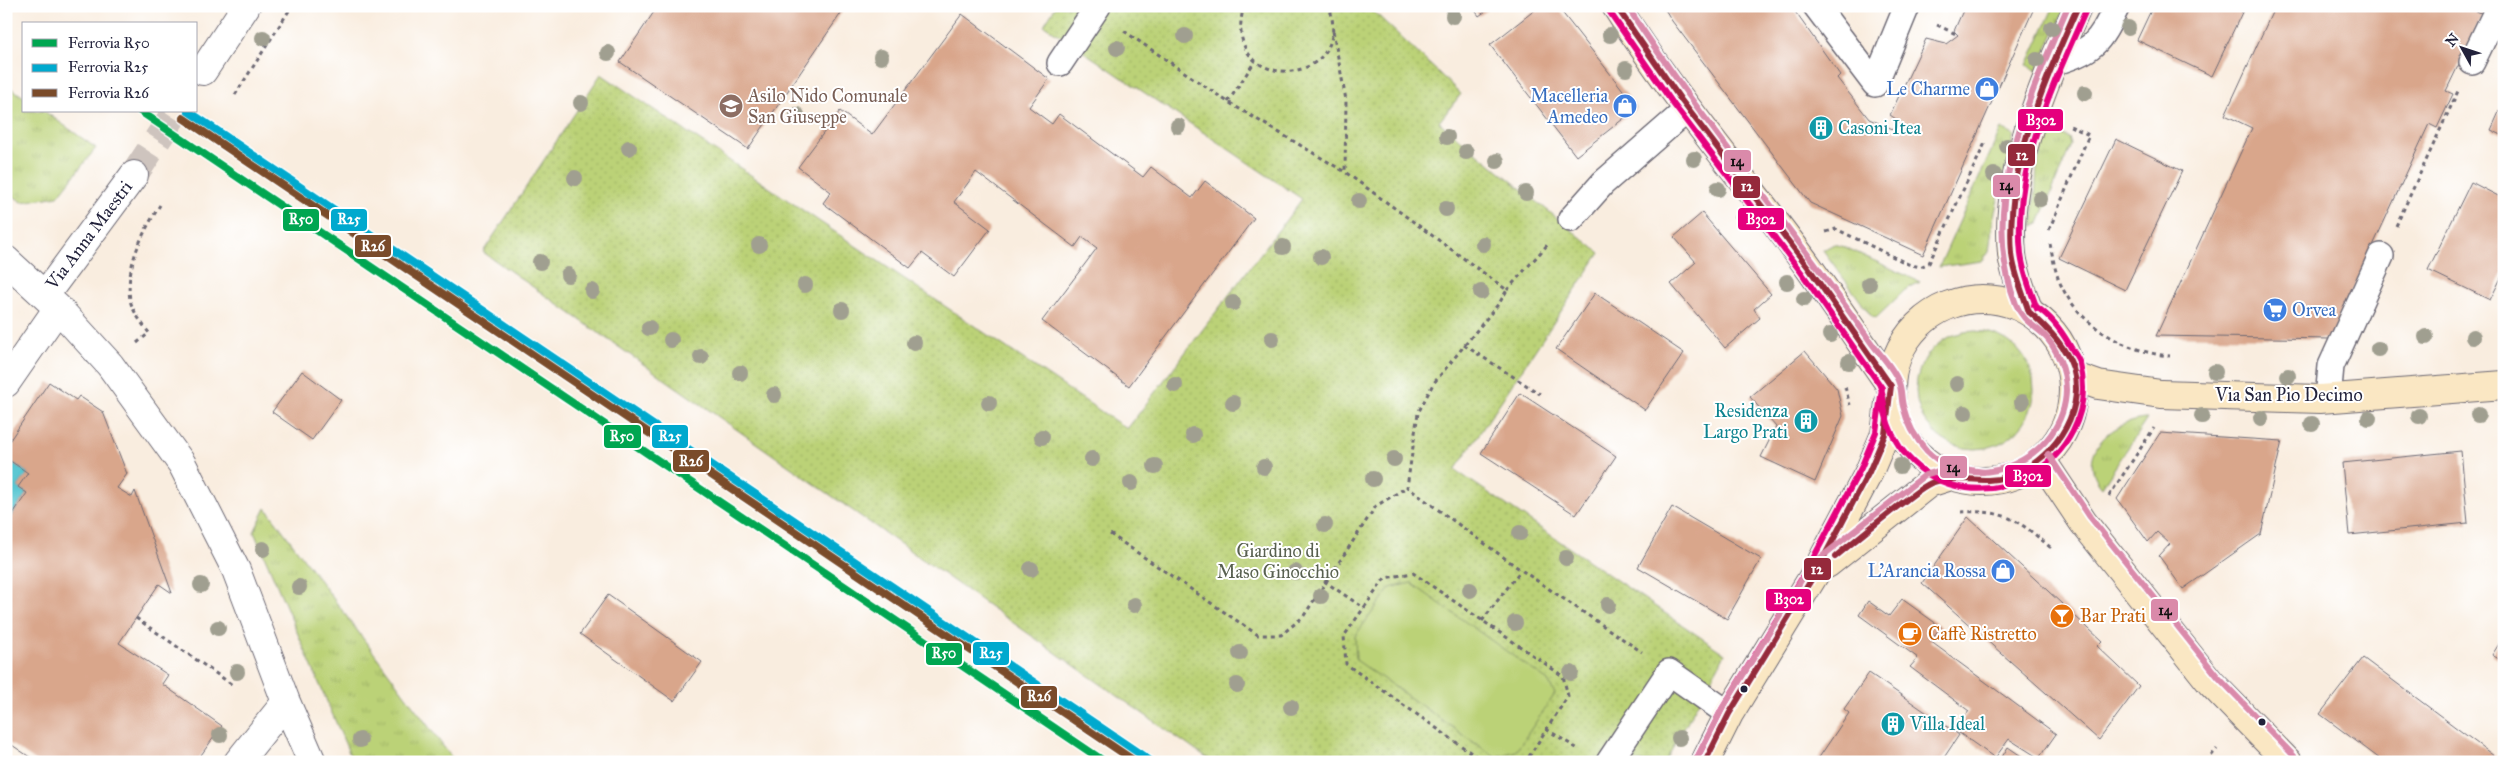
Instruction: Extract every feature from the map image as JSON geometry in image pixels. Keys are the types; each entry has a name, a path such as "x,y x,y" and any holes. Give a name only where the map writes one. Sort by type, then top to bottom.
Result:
{"street":[{"path":"204,71 246,6"},
{"path":"1616,6 1638,42 1796,250 1891,389 1894,413 1902,434 1911,446 1932,466 1951,476 1973,481 1997,480 2020,473 2042,459 2063,432 2075,399 2075,378 2064,350 2049,328 2029,312 2004,302 1984,299 1960,302 1937,311 1917,326 1903,346 1894,367 1891,389 1885,434 1869,472 1816,572 1788,614 1729,714 1705,762"},
{"path":"2029,312 2012,256 2011,230 2018,174 2035,109 2078,6"},
{"name":"Via Anna Maestri","path":"6,383 52,301 134,175"},
{"path":"6,260 52,301 110,365 182,464 236,570 286,702 312,762"},
{"name":"Via San Pio Decimo","path":"2075,378 2098,385 2161,394 2328,399 2504,385"},
{"path":"2042,459 2083,522 2211,683 2288,762"},
{"path":"1816,572 1929,483 1951,476"},
{"path":"238,762 286,702"}],"lane":[{"path":"1816,6 1875,84 1907,6"},
{"path":"2053,63 2084,53 2096,43 2116,6"},
{"path":"2472,62 2499,6"},
{"path":"1060,64 1096,9"},
{"path":"1571,219 1603,183 1688,109"},
{"path":"2328,399 2331,366 2381,256"},
{"path":"1609,762 1669,672 1729,714"}],"path":[{"path":"235,95 292,6"},
{"path":"1244,6 1240,20 1240,35 1245,49 1255,61 1267,69 1281,73 1296,72 1310,67 1321,58 1330,46 1333,31"},
{"path":"1329,6 1333,18 1333,31 1346,100 1345,172"},
{"path":"1096,9 1228,102 1345,172 1507,290"},
{"path":"1228,102 1255,61"},
{"path":"2395,228 2472,62"},
{"path":"2048,233 2089,135 2062,121"},
{"path":"1818,234 1836,229 1908,264 1920,267 1929,263 1986,140"},
{"path":"136,344 149,333 138,317 130,300 135,253 145,229 164,198"},
{"path":"1407,487 1418,413 1433,384 1500,302 1507,290 1571,219"},
{"path":"2050,241 2060,284 2078,313 2104,333 2136,350 2177,356"},
{"path":"1464,345 1540,394"},
{"path":"1843,378 1851,410"},
{"path":"2105,503 2157,424"},
{"path":"1407,487 1521,570 1669,672"},
{"path":"1110,534 1258,634 1281,635 1303,617 1324,581 1376,506 1407,487"},
{"path":"1960,512 1984,511 2008,516 2030,530 2050,547"},
{"path":"1482,621 1521,570"},
{"path":"1484,762 1346,664 1344,636 1385,578 1413,573 1563,676 1568,696 1528,758 1508,762"},
{"path":"1324,581 1364,608"},
{"path":"136,618 234,686"},
{"path":"1546,730 1584,752"},
{"path":"2206,762 2217,748"}],"green space":[{"name":"Giardino di Maso Ginocchio","path":"1056,6 1368,6 1461,94 1439,122 1600,253 1455,470 1725,654 1665,762 1212,762 483,252 601,74 1127,429 1302,199 1044,25"},
{"path":"2054,6 2066,6 2037,71 2027,65"},
{"path":"6,85 22,96 22,112 45,112 96,148 58,196 22,202 6,191"},
{"path":"2047,127 2069,138 2071,145 2039,223 2033,226 2037,168"},
{"path":"2001,129 2014,135 1993,220 1989,252 1982,261 1939,267"},
{"path":"1834,244 1845,247 1920,282 1905,290 1876,318 1872,317 1823,250"},
{"path":"1975,331 1998,335 2017,348 2030,367 2034,390 2030,413 2017,432 1998,445 1975,449 1952,445 1933,432 1920,413 1916,390 1920,367 1933,348 1952,335"},
{"path":"2147,419 2102,487 2094,475 2092,463 2101,441 2121,426"},
{"path":"266,508 455,762 353,762 254,532"},
{"path":"1411,583 1548,681 1555,694 1516,751 1495,757 1356,660 1355,636 1390,588"}],"water":[{"path":"8,459 28,473 18,487 27,493 6,524"}],"building":[{"name":"Asilo Nido Comunale San Giuseppe","path":"658,6 846,6 748,149 620,62"},
{"path":"1472,6 1493,6 1479,16"},
{"path":"1540,6 1557,6 1637,108 1576,156 1490,45"},
{"name":"Casoni Itea","path":"1663,6 1791,6 1840,75 1837,78 1869,119 1900,132 1902,123 1890,115 1926,39 1946,44 1958,35 1954,31 1965,6 2035,6 1923,255 1810,203 1672,21"},
{"path":"2153,6 2245,6 2212,76 2137,40"},
{"path":"2275,6 2466,6 2483,14 2446,91 2453,94 2437,128 2429,124 2330,339 2156,336 2252,128 2225,115"},
{"path":"962,14 1049,79 1029,107 1052,124 1059,114 1143,177 1151,167 1192,198 1205,181 1254,218 1129,386 1042,321 1097,248 1082,237 1075,247 976,172 954,202 990,229 954,277 922,253 910,268 823,203 831,192 798,167 840,111 872,135"},
{"path":"2504,101 2504,136 2491,130"},
{"path":"2116,139 2182,171 2125,290 2059,258"},
{"path":"2471,182 2504,199 2504,272 2490,300 2428,270"},
{"path":"1702,213 1771,294 1754,309 1760,318 1725,348 1671,284 1696,262 1674,237"},
{"path":"1595,293 1684,353 1645,410 1556,349"},
{"name":"Residenza Largo Prati","path":"1805,351 1837,389 1843,416 1815,482 1761,457 1776,427 1750,397"},
{"path":"302,371 341,400 312,440 272,412"},
{"path":"49,382 76,400 79,396 103,412 127,474 117,488 132,497 135,491 172,593 159,584 119,643 168,675 162,684 222,726 196,762 37,762 6,741 6,524 27,493 18,487 28,473 6,458 6,446"},
{"path":"1520,393 1616,456 1576,515 1481,453"},
{"path":"2160,433 2282,441 2261,534 2183,589 2159,556 2170,544 2157,532 2148,542 2117,499"},
{"path":"2461,451 2468,523 2349,535 2342,463"},
{"path":"1672,507 1761,559 1727,619 1638,567"},
{"path":"1968,517 2102,641 2097,646 2139,686 2099,740 1922,583"},
{"path":"608,595 702,662 674,701 580,634"},
{"path":"1902,599 1941,627 1930,641 2056,734 2039,758 2009,739 1995,758 1955,730 1969,711 1910,667 1918,658 1859,615 1868,601 1889,616"},
{"path":"2504,636 2504,662 2492,655"},
{"path":"2363,658 2502,762 2384,762 2320,714"},
{"name":"Villa Ideal","path":"1869,673 1959,735 1941,762 1816,762 1849,713 1844,709"},
{"path":"2008,747 2030,762 1999,762"}],"tunnel":[{"path":"134,175 175,112"}],"rail line":[{"name":"R50","path":"141,112 1105,762"},
{"name":"R25","path":"189,112 1152,762"},
{"name":"R26","path":"183,118 1136,762"}],"transit line":[{"name":"12","path":"1616,6 1681,100 1808,267 1891,386 1885,434 1869,472 1816,572 1729,714 1705,762"},
{"name":"14","path":"1627,6 1716,133 1894,372 1900,386 1902,403 1907,418 1919,441 1927,451 1947,465 1969,472 1992,471 2014,464 2034,452 2051,435 2062,414 2066,390 2062,367 2052,345 2018,309 2005,267 2002,229 2005,190 2013,152 2038,77 2068,6"},
{"name":"12","path":"2029,312 2012,254 2011,222 2015,190 2021,158 2040,96 2078,6"},
{"name":"B302","path":"2037,309 2025,275 2021,254 2020,222 2023,191 2029,159 2038,128 2086,10"},
{"name":"B302","path":"1609,11 1674,105 1801,272 1882,388 1876,432 1861,468 1808,568 1722,709 1697,758"},
{"name":"B302","path":"1880,386 1886,418 1896,441 1907,456 1935,478 1967,488 1998,487 2028,476 2054,457 2073,431 2082,400 2080,364 2078,359 2058,327 2045,313 2034,305"},
{"name":"12","path":"1835,557 1888,514 1931,483 1949,479 1987,480 2006,477 2022,471 2050,449 2070,420 2075,403 2076,386 2070,360 2060,344 2049,330 2029,312"},
{"name":"14","path":"2048,454 2090,517 2218,677 2294,756"},
{"name":"14","path":"1697,758 1722,709 1810,566 1925,475 1950,467 1984,472"}],"place":[{"name":"Le Charme","path":"1987,89"},
{"name":"Asilo Nido Comunale San Giuseppe","path":"731,106"},
{"name":"Macelleria Amedeo","path":"1625,106"},
{"name":"Casoni Itea","path":"1821,128"},
{"name":"Orvea","path":"2275,310"},
{"name":"Residenza Largo Prati","path":"1806,421"},
{"name":"L'Arancia Rossa","path":"2003,571"},
{"name":"Bar Prati","path":"2062,616"},
{"name":"Caffè Ristretto","path":"1910,634"},
{"name":"Villa Ideal","path":"1893,724"}]}
